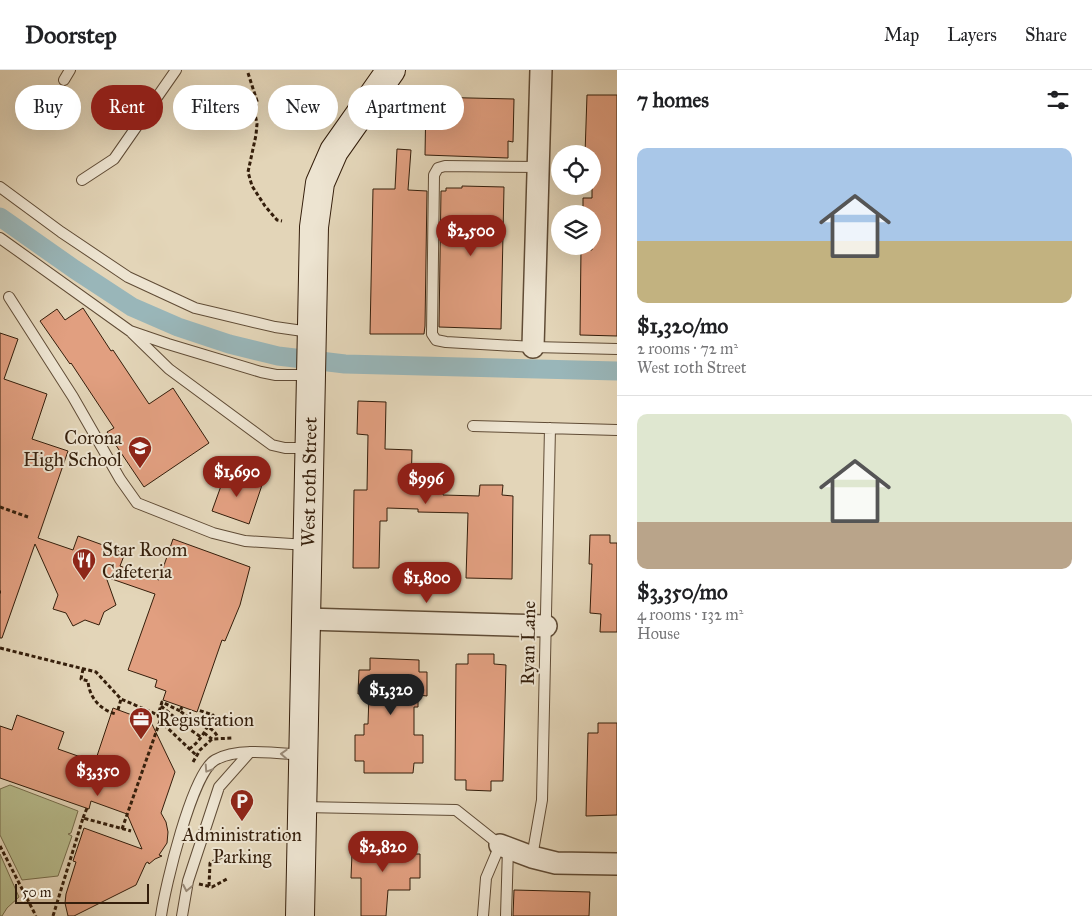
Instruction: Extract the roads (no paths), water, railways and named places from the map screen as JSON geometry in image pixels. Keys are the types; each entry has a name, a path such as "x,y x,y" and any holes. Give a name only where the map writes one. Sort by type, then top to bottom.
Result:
{"main road":[{"name":"West 10th Street","path":"300,916 314,227 320,183 334,151 391,70"}],"street":[{"path":"533,347 540,167 541,70"},
{"path":"306,619 546,626"},
{"path":"504,847 556,863 617,864"}],"lane":[{"path":"64,80 70,70"},
{"path":"82,180 114,160 176,70"},
{"path":"540,167 445,166 438,168 434,175 432,334 436,340 533,347 617,348"},
{"path":"0,188 128,277 196,308 275,327 312,339"},
{"path":"0,238 130,331 169,369 272,445 285,448 310,448"},
{"path":"9,297 73,397 120,479 137,503 213,533 245,541 308,545"},
{"path":"130,331 261,372 311,375"},
{"path":"473,426 617,430"},
{"name":"Ryan Lane","path":"532,857 542,800 550,428"},
{"path":"160,916 168,876 188,810 199,782 213,761 225,755 250,752 303,755"},
{"path":"182,916 188,881 219,788 250,752"},
{"path":"302,807 456,810 504,847"},
{"path":"483,916 486,878 504,847"},
{"path":"504,847 506,916"}],"waterway":[{"path":"0,217 132,307 178,327 229,344 278,356 345,364 617,371"}],"place":[{"name":"Corona High School","path":"140,469"},
{"name":"Star Room Cafeteria","path":"84,581"},
{"name":"Registration","path":"141,740"},
{"name":"Administration Parking","path":"242,822"}]}
